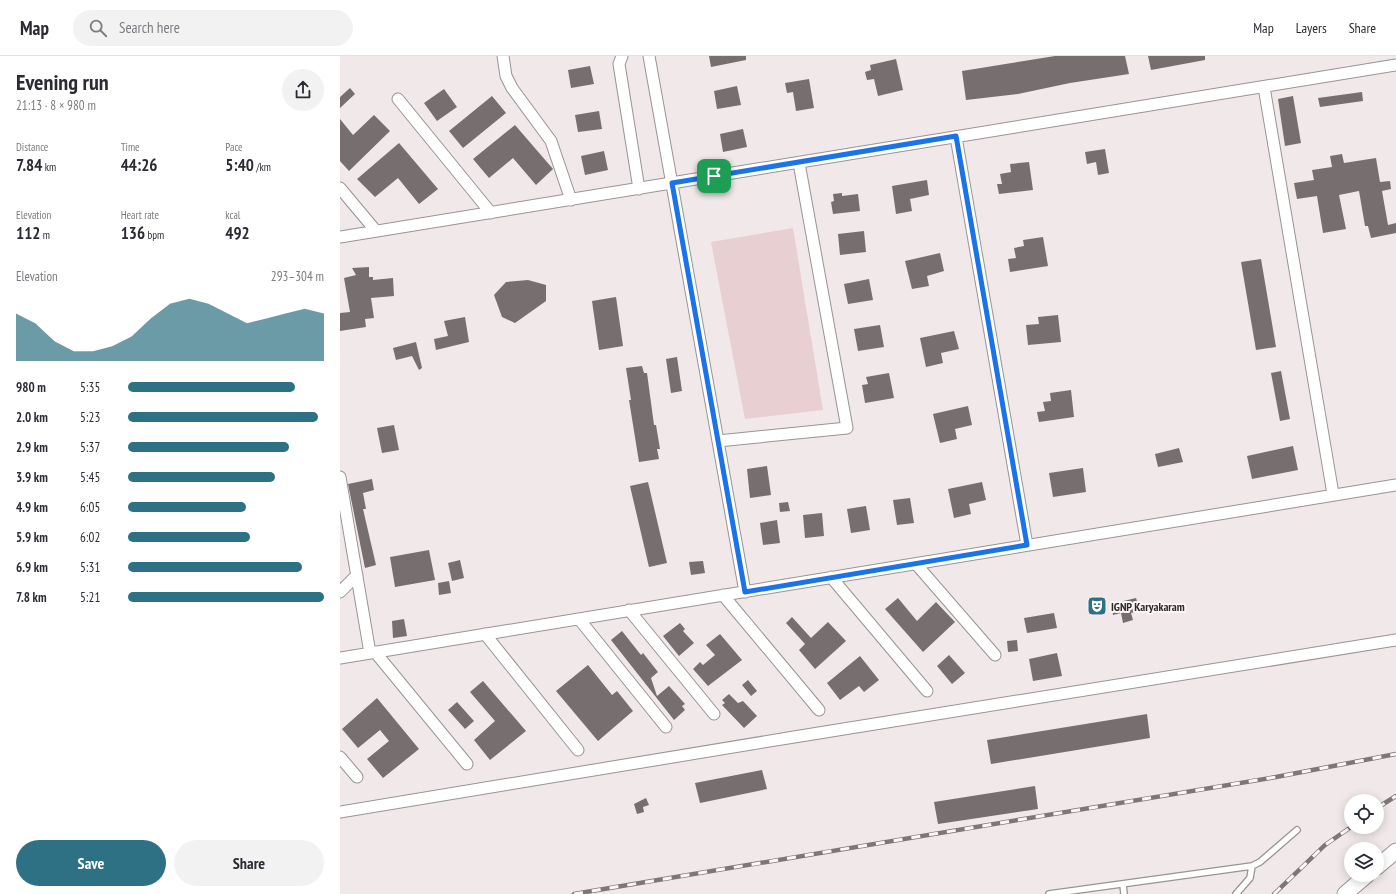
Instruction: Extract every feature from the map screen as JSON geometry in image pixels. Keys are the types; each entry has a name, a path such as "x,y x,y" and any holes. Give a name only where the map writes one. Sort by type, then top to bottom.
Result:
{"street":[{"path":"503,56 506,76 512,88 551,141 571,200"},
{"path":"622,56 619,64 639,189"},
{"path":"649,56 745,592"},
{"path":"340,237 1396,65"},
{"path":"1264,87 1333,494"},
{"path":"398,99 491,213"},
{"path":"956,136 1027,545"},
{"path":"718,441 847,428 799,163"},
{"path":"340,188 376,231"},
{"path":"340,477 357,575 373,652 467,764"},
{"path":"340,658 1333,494 1396,485"},
{"path":"916,564 995,655"},
{"path":"340,592 357,575"},
{"path":"831,577 927,691"},
{"path":"724,595 819,710"},
{"path":"629,610 714,714"},
{"path":"579,619 666,727"},
{"path":"484,634 578,750"},
{"path":"340,812 794,736 1396,640"},
{"path":"340,757 357,777"},
{"path":"1384,861 1396,852"},
{"path":"1346,894 1359,882"}],"lane":[{"path":"1049,894 1252,866 1260,862 1297,830"},
{"path":"1236,894 1250,878 1252,866"},
{"path":"1123,884 1124,894"}],"shaded area":[{"path":"793,228 823,410 745,419 711,242"}],"building":[{"path":"709,56 746,56 746,60 711,67"},
{"path":"1055,56 1125,56 1129,74 1070,83 1018,94 966,100 962,71"},
{"path":"1148,56 1205,56 1205,60 1151,70"},
{"path":"896,59 903,90 878,96 874,79 867,80 865,72 871,70 870,65"},
{"path":"590,66 594,84 571,88 568,70"},
{"path":"809,79 814,108 796,111 793,92 787,93 785,83"},
{"path":"737,86 741,105 717,109 714,91"},
{"path":"350,88 355,94 340,108 340,97"},
{"path":"444,89 457,107 437,121 424,103"},
{"path":"1362,92 1363,101 1320,107 1318,98"},
{"path":"492,96 506,113 463,148 449,131"},
{"path":"1293,96 1301,143 1285,146 1278,99"},
{"path":"599,111 602,129 578,132 575,115"},
{"path":"374,115 390,131 349,171 340,161 340,119 353,135"},
{"path":"515,125 553,169 536,185 513,158 489,178 473,159"},
{"path":"743,129 747,147 723,152 720,134"},
{"path":"399,143 438,189 419,204 398,178 375,197 357,179"},
{"path":"1105,149 1109,173 1098,175 1096,162 1087,164 1085,152"},
{"path":"604,151 608,170 585,175 581,156"},
{"path":"1342,154 1344,163 1376,158 1380,182 1390,181 1391,189 1382,191 1388,225 1396,223 1396,233 1371,238 1368,226 1365,226 1359,191 1339,195 1346,229 1323,233 1317,196 1297,199 1294,183 1314,180 1312,170 1332,167 1330,156"},
{"path":"1029,162 1033,190 999,194 997,184 1002,184 1000,174 1011,172 1010,164"},
{"path":"927,180 929,195 910,199 912,211 896,214 892,186"},
{"path":"842,193 842,196 858,194 860,211 833,214 831,202 834,201 833,194"},
{"path":"864,231 866,252 840,255 838,234"},
{"path":"1043,237 1048,266 1010,272 1008,259 1016,258 1014,248 1024,246 1023,240"},
{"path":"940,253 944,271 927,276 929,286 912,289 905,261"},
{"path":"1261,259 1276,347 1256,350 1241,262"},
{"path":"369,267 369,277 373,277 373,280 393,278 394,296 371,298 374,318 365,319 366,327 340,331 340,313 350,312 344,278 356,275 352,268"},
{"path":"869,279 873,300 848,304 844,284"},
{"path":"528,280 546,285 546,301 515,323 502,317 494,295 506,282"},
{"path":"616,297 623,346 599,350 592,301"},
{"path":"1058,315 1061,342 1028,345 1026,325 1039,324 1038,317"},
{"path":"465,317 469,342 436,350 434,339 448,336 444,321"},
{"path":"880,325 884,347 858,351 854,329"},
{"path":"954,331 959,349 941,353 943,363 926,367 920,338"},
{"path":"416,342 422,368 419,370 412,356 396,360 393,348"},
{"path":"677,357 682,391 671,393 666,359"},
{"path":"642,366 644,373 647,373 654,425 656,425 660,449 657,449 659,459 639,462 629,400 631,400 626,368"},
{"path":"1281,371 1290,419 1280,421 1271,373"},
{"path":"889,373 894,398 865,403 862,385 868,384 866,377"},
{"path":"1071,390 1074,417 1039,422 1037,412 1045,411 1043,402 1051,401 1050,393"},
{"path":"968,406 972,425 955,429 957,439 940,443 933,414"},
{"path":"394,425 399,450 382,453 377,428"},
{"path":"1293,446 1298,470 1252,479 1247,456"},
{"path":"1179,448 1183,462 1158,467 1155,454"},
{"path":"767,466 771,495 750,498 747,469"},
{"path":"1083,468 1086,492 1053,497 1049,473"},
{"path":"372,479 374,490 363,493 366,509 363,509 376,565 365,568 348,484"},
{"path":"648,482 667,563 649,567 630,486"},
{"path":"982,482 986,500 969,504 971,514 954,518 948,489"},
{"path":"910,498 914,523 897,525 893,500"},
{"path":"788,502 790,511 780,512 779,503"},
{"path":"866,506 870,530 851,533 847,509"},
{"path":"822,513 824,536 805,538 803,515"},
{"path":"777,520 780,543 763,545 760,523"},
{"path":"429,550 435,580 395,587 390,557"},
{"path":"460,560 464,578 452,581 448,563"},
{"path":"703,561 705,573 691,575 689,562"},
{"path":"449,581 451,593 439,595 438,583"},
{"path":"898,598 917,621 936,602 955,622 923,652 885,609"},
{"path":"1136,598 1140,611 1131,613 1133,620 1123,623 1121,613 1113,615 1111,604"},
{"path":"1054,613 1057,628 1027,633 1024,618"},
{"path":"792,617 811,638 828,622 846,641 815,669 799,650 805,644 786,623"},
{"path":"404,619 407,636 393,638 392,621"},
{"path":"680,623 685,629 683,631 694,643 679,656 663,636"},
{"path":"622,631 641,655 643,653 658,672 651,678 657,696 669,686 685,704 682,706 685,710 674,720 611,640"},
{"path":"720,634 742,660 708,686 693,669 700,662 703,665 715,655 706,645"},
{"path":"1017,640 1018,651 1008,652 1007,641"},
{"path":"1057,653 1062,676 1033,681 1029,659"},
{"path":"949,655 965,673 952,684 937,666"},
{"path":"860,656 879,680 864,692 859,686 840,700 827,683"},
{"path":"588,665 612,695 617,691 633,711 598,741 556,691"},
{"path":"748,680 757,691 751,696 742,685"},
{"path":"483,681 526,731 490,760 474,740 495,721 470,692"},
{"path":"729,694 738,703 743,701 757,716 744,728 722,705 725,703 722,700"},
{"path":"377,698 419,749 383,778 367,759 389,741 380,730 358,748 342,729"},
{"path":"457,702 474,721 465,729 448,710"},
{"path":"1147,714 1150,738 991,764 987,740"},
{"path":"762,770 767,789 700,803 695,783"},
{"path":"1035,786 1038,809 938,824 934,802"},
{"path":"646,798 649,805 643,807 644,812 637,814 634,804"}],"railway":[{"path":"574,894 1276,777 1396,754"},
{"path":"1384,804 1396,796"},
{"path":"1274,894 1325,845 1344,832"}],"place":[{"name":"IGNP Karyakaram","path":"1097,606"}],"route":[{"path":"956,136 1027,545 745,592 672,183 714,176 956,136"}]}
